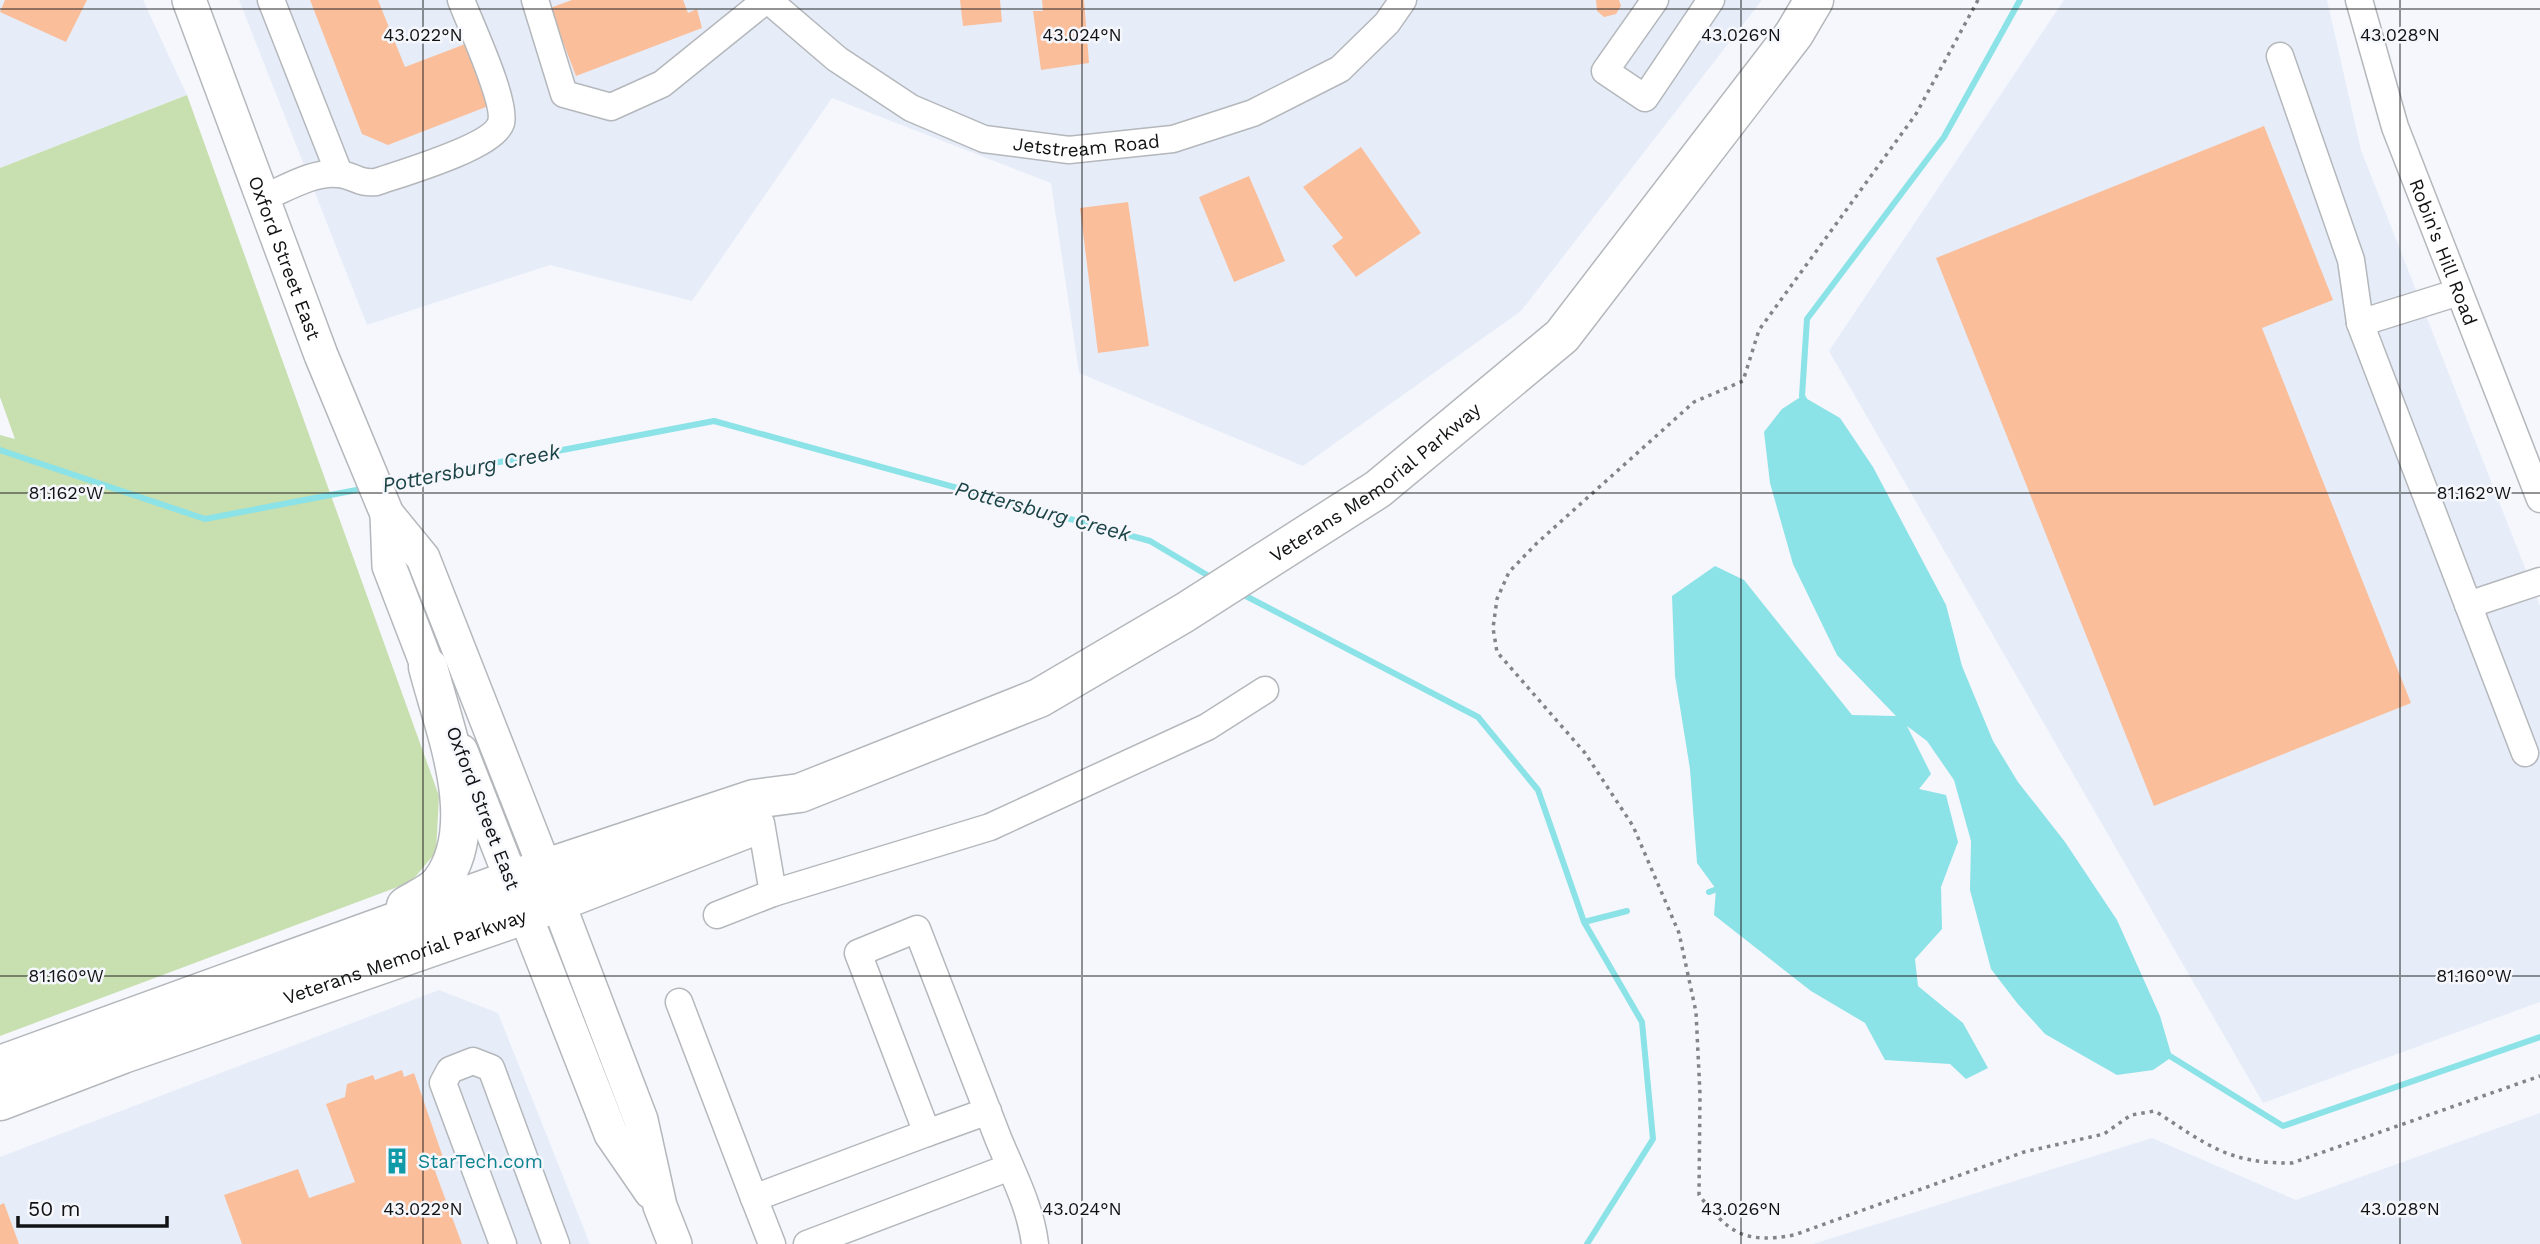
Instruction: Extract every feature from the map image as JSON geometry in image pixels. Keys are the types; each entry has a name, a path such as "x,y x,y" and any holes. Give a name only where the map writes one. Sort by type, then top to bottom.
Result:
{"highway":[{"name":"Veterans Memorial Parkway","path":"0,1101 535,892 754,799 800,793 1039,698 1184,613 1378,489 1562,336 1794,34 1814,0"},
{"path":"366,932 440,884 455,856 461,830 458,782 428,667"},
{"name":"Veterans Memorial Parkway","path":"0,1065 366,932 535,892 761,823 800,793"}],"main road":[{"name":"Oxford Street East","path":"189,0 321,355 387,514 423,558 535,892"},
{"name":"Oxford Street East","path":"387,514 390,566 428,667 640,1120 660,1206 675,1244"}],"street":[{"path":"271,0 339,173"},
{"path":"263,198 317,176 339,173 362,184 376,182 486,141 500,124 502,104 461,0"},
{"path":"535,0 564,94 611,107 662,84 767,0"},
{"name":"Jetstream Road","path":"767,0 836,59 911,108 984,139 1069,150 1172,139 1253,113 1340,69 1387,23 1403,0"},
{"path":"1655,0 1605,71 1645,98 1711,0"},
{"name":"Robin's Hill Road","path":"2359,0 2395,127 2540,499"},
{"path":"2280,56 2351,260 2360,323 2525,752"},
{"path":"2360,323 2459,292"},
{"path":"2468,605 2540,581"},
{"path":"717,915 773,892 990,827 1207,727 1265,690"},
{"path":"761,823 773,892"},
{"path":"927,1133 858,953 917,929 1033,1227 1035,1244"},
{"path":"679,1002 772,1244"},
{"path":"503,1244 443,1083 450,1070 474,1061 491,1068 555,1244"},
{"path":"754,1198 988,1111"},
{"path":"807,1244 1010,1167"}],"path":[{"path":"1978,0 1916,114 1759,330 1743,381 1694,402 1537,542 1508,572 1497,599 1493,628 1497,652 1585,753 1633,826 1679,933 1696,1012 1700,1094 1699,1195 1728,1229 1746,1238 1772,1240 1794,1235 2024,1152 2104,1134 2130,1115 2155,1111 2207,1144 2238,1159 2257,1164 2292,1163 2540,1076"}],"shaded area":[{"path":"0,0 143,0 187,95 0,168"},
{"path":"239,0 1762,0 1521,311 1303,466 1079,373 1051,183 832,98 692,301 550,265 367,325"},
{"path":"2064,0 2327,0 2361,150 2540,606 2540,1002 2263,1103 1829,351"},
{"path":"439,990 498,1013 590,1244 0,1244 0,1157"},
{"path":"2540,1113 2540,1244 1813,1244 2152,1138 2296,1200"}],"green space":[{"path":"187,95 439,796 436,852 411,882 0,1036 0,435 15,439 0,397 0,168"}],"water":[{"path":"1802,396 1840,418 1873,467 1946,605 1962,666 1993,741 2018,782 2065,842 2117,920 2160,1016 2172,1057 2153,1070 2117,1075 2045,1034 1991,969 1970,890 1971,841 1954,780 1927,741 1907,726 1931,774 1919,789 1946,795 1958,842 1941,887 1942,929 1915,959 1918,986 1963,1023 1988,1068 1966,1079 1950,1064 1885,1060 1865,1023 1811,991 1714,915 1716,889 1697,863 1690,769 1675,676 1672,596 1715,566 1744,580 1852,715 1896,716 1837,655 1793,564 1770,483 1764,432 1782,409"}],"building":[{"path":"5,0 87,0 66,42 0,12"},
{"path":"310,0 378,0 405,67 468,43 491,105 388,145 362,134"},
{"path":"572,0 683,0 688,13 697,9 702,28 576,76 550,8"},
{"path":"960,0 1000,0 1002,22 963,26"},
{"path":"1042,0 1084,0 1089,63 1041,70 1033,11 1043,11"},
{"path":"1596,0 1619,0 1621,6 1616,14 1604,17 1597,11"},
{"path":"2264,126 2333,300 2262,328 2411,703 2154,806 1936,258"},
{"path":"1361,147 1421,233 1356,277 1332,246 1343,238 1303,187"},
{"path":"1249,176 1285,261 1234,282 1199,197"},
{"path":"1128,202 1149,346 1098,353 1080,208"},
{"name":"StarTech.com","path":"402,1070 404,1077 414,1073 446,1166 435,1171 462,1244 242,1244 224,1195 298,1169 309,1198 355,1182 326,1104 345,1097 347,1084 373,1075 375,1080"},
{"path":"4,1203 19,1244 0,1244 0,1205"}],"waterway":[{"path":"1806,403 1802,396 1807,319 1944,137 2020,0"},
{"name":"Pottersburg Creek","path":"384,484 714,421 1150,541 1212,578"},
{"name":"Pottersburg Creek","path":"0,450 205,519 367,488"},
{"name":"Pottersburg Creek","path":"1240,593 1478,717 1538,790 1584,922 1642,1022 1653,1139 1587,1244"},
{"path":"1709,892 1723,887"},
{"path":"1584,922 1627,911"},
{"path":"2165,1053 2283,1126 2540,1037"}],"place":[{"name":"StarTech.com","path":"397,1161"}]}
